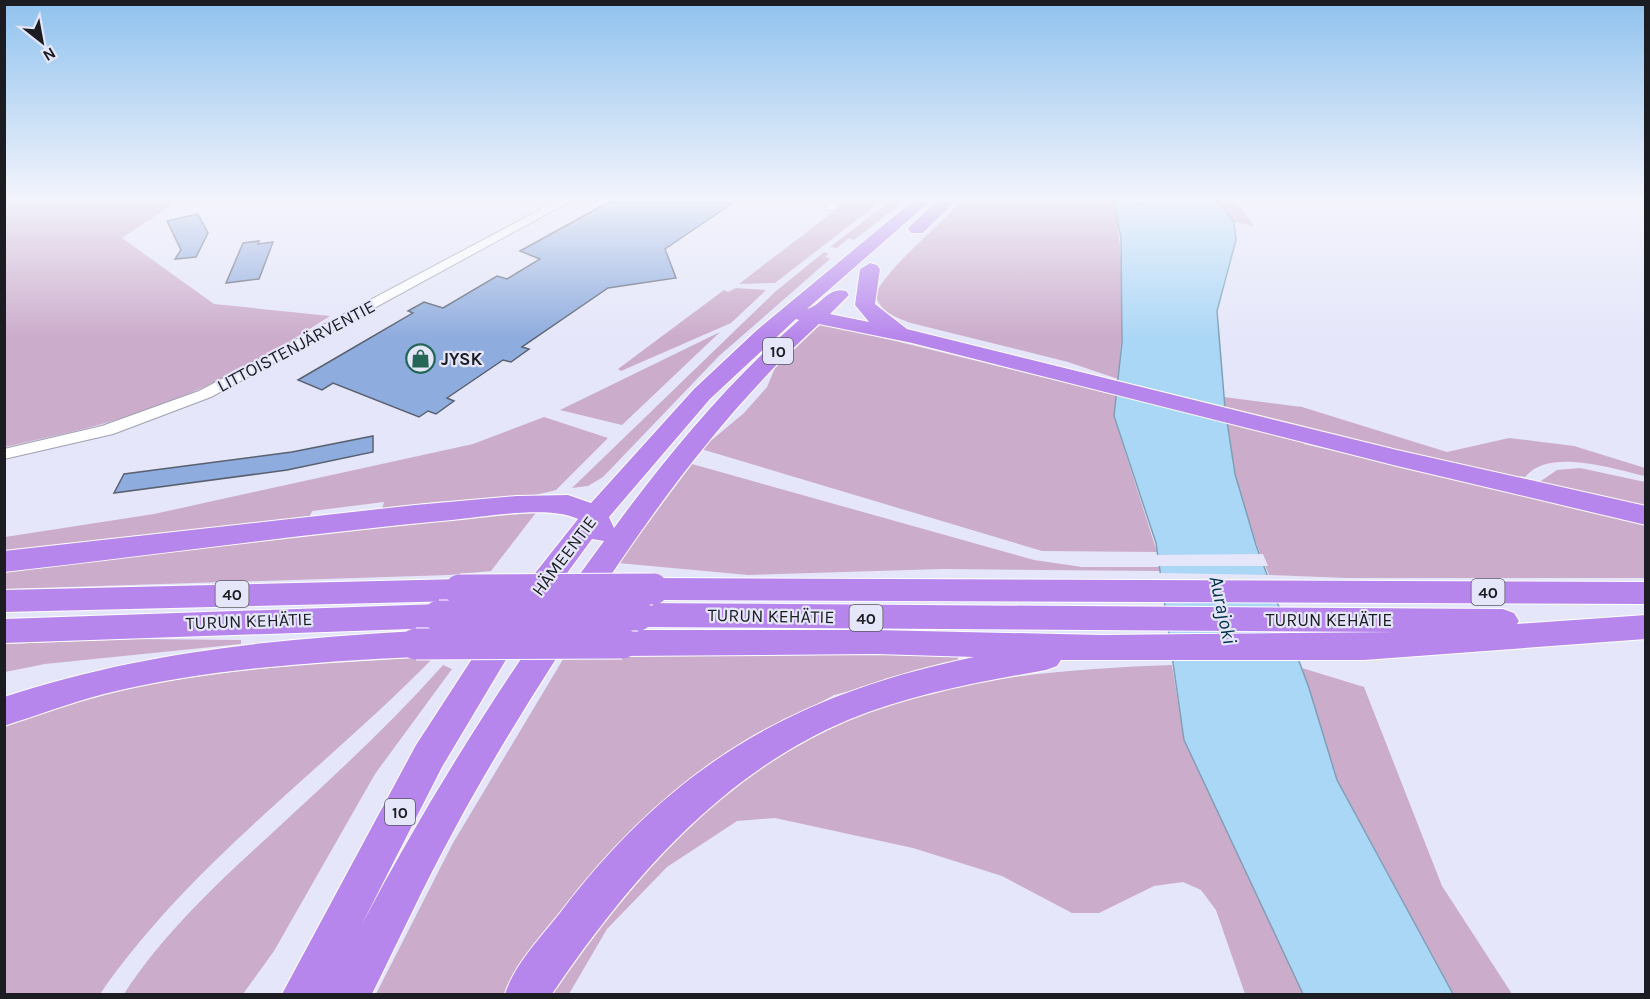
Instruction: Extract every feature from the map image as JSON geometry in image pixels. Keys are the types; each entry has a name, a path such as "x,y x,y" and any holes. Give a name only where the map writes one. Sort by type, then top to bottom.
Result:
{"highway":[{"name":"HÄMEENTIE","path":"285,994 312,978 429,756 581,510 786,316 871,245"},
{"name":"HÄMEENTIE","path":"349,994 421,852 480,751 607,557 717,415 815,316 898,245"},
{"path":"870,269 865,305 877,318 913,337"},
{"path":"786,316 815,316 913,337 1557,497 1646,516"},
{"path":"4,562 415,514 537,504 581,510 607,557"},
{"name":"TURUN KEHÄTIE","path":"4,601 460,590 646,602 1094,619 1646,622"},
{"name":"TURUN KEHÄTIE","path":"1094,619 1331,590 1646,593"},
{"name":"TURUN KEHÄTIE","path":"4,631 209,622 439,616 646,602"},
{"path":"527,994 571,929 644,843 704,788 761,750 806,723 899,688 947,675 1094,619"},
{"path":"4,712 121,677 196,661 312,650 416,644 927,643 1094,619 1364,647 1646,627"}],"street":[{"name":"LITTOISTENJÄRVENTIE","path":"4,454 107,430 205,394 484,245"}],"shaded area":[{"path":"4,245 131,245 214,304 330,316 237,371 189,394 105,423 5,447"},
{"path":"790,245 825,245 775,283 739,284"},
{"path":"833,245 841,245 837,248 830,247"},
{"path":"918,245 1120,245 1122,288 1118,379 1068,362 911,323 894,316 884,310 875,294"},
{"path":"824,252 829,254 825,257 830,259 719,356 603,477 588,486 572,488 775,292"},
{"path":"736,288 766,290 731,323 621,371 618,369 724,290 728,292"},
{"path":"822,323 1116,395 1114,417 1157,552 1042,551 701,449 744,413 767,387 775,368"},
{"path":"720,332 622,425 560,410"},
{"path":"1224,397 1302,407 1447,452 1509,438 1574,446 1645,468 1645,476 1600,465 1550,463 1536,468 1525,477 1520,476 1521,481 1305,441 1304,444 1645,522 1645,578 1348,578 1269,575 1252,532 1233,465"},
{"path":"544,417 608,438 556,490 527,497 435,502 382,509 384,502 312,511 310,516 161,536 5,553 5,537 154,514 473,444"},
{"path":"692,464 1034,560 1082,567 1159,567 1161,571 942,569 748,575 618,563"},
{"path":"1580,468 1645,482 1645,509 1535,485 1557,470"},
{"path":"538,510 491,571 449,575 5,589 4,568"},
{"path":"134,639 241,640 241,644 45,664 5,672 5,644"},
{"path":"957,653 959,663 834,695 774,727 711,765 658,806 615,848 562,912 506,994 376,994 453,843 565,656"},
{"path":"435,656 217,859 136,946 100,994 5,994 4,724 63,706 163,682 230,672"},
{"path":"443,665 452,669 375,774 274,951 243,994 124,994 162,943 205,896 372,739"},
{"path":"1172,665 1184,740 1303,994 1245,994 1216,910 1201,890 1183,882 1154,886 1099,913 1072,913 1002,876 913,848 775,818 737,821 667,867 607,929 569,994 540,994 592,920 642,865 699,812 761,766 793,746 866,712 908,698 951,688 1040,674"},
{"path":"1302,668 1364,687 1442,886 1512,994 1453,994 1450,991 1337,780"}],"water":[{"name":"Aurajoki","path":"1121,245 1235,245 1217,311 1225,408 1235,474 1256,545 1309,688 1337,780 1453,994 1303,994 1184,740 1156,543 1114,416 1122,342"}],"pier":[{"path":"1263,554 1268,566 1156,566 1154,555"},
{"path":"1158,573 1272,575 1281,602 1161,602"}],"building":[{"path":"178,245 202,245 196,257 175,259 181,250"},
{"path":"242,245 272,245 259,279 226,283"},
{"path":"532,245 671,245 665,249 676,278 608,288 522,347 529,349 511,362 503,360 447,398 454,401 436,414 428,411 419,417 333,383 322,390 298,380 413,313 408,311 424,302 443,308 497,276 507,279 540,259 520,251"},
{"path":"373,436 373,452 287,470 114,493 124,474 292,452"}],"place":[{"name":"JYSK","path":"420,359"}]}
